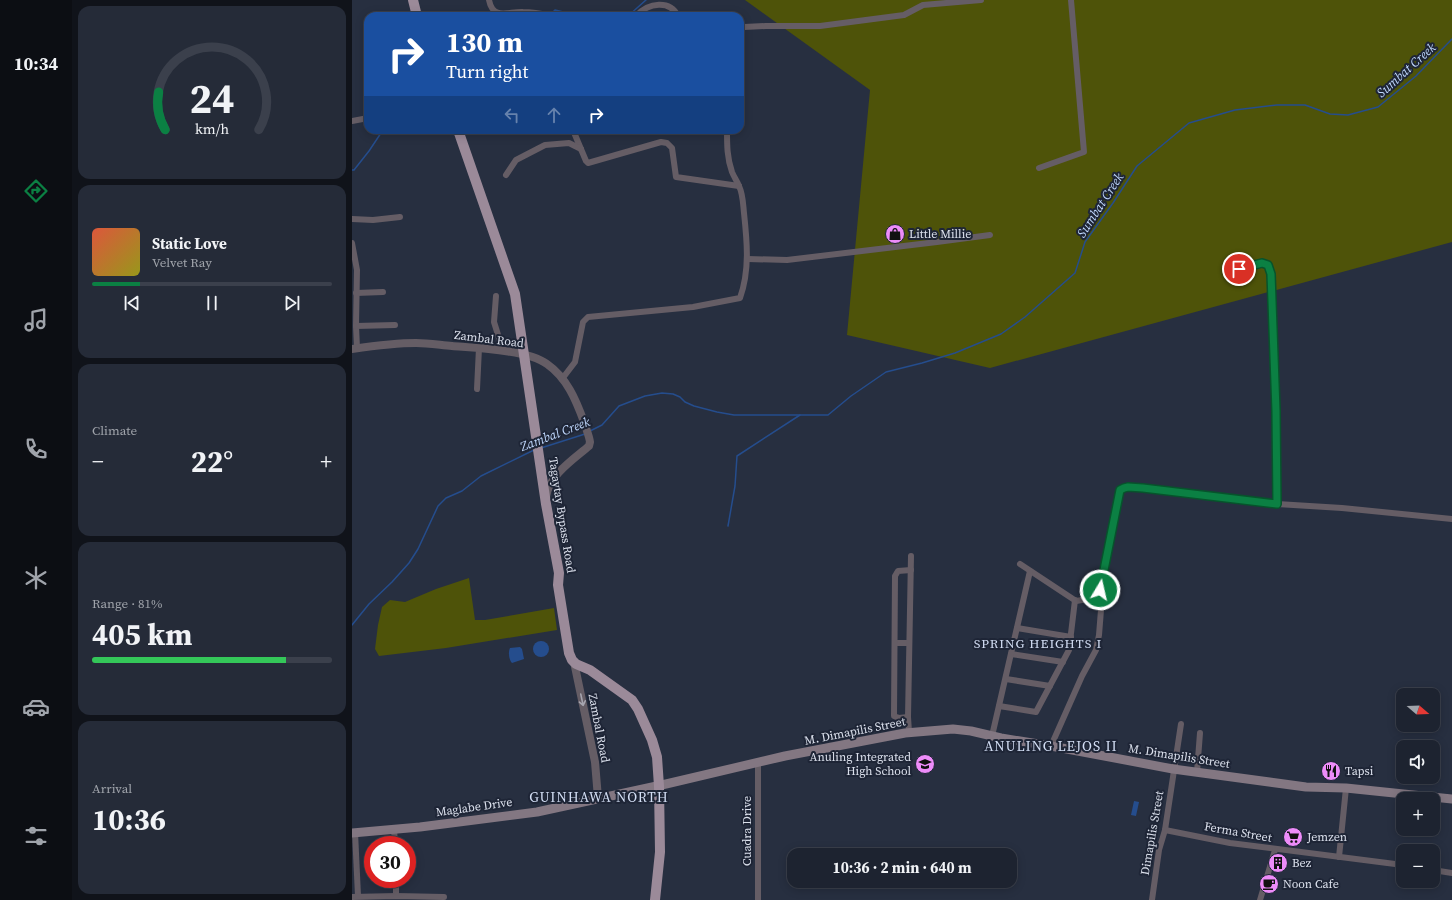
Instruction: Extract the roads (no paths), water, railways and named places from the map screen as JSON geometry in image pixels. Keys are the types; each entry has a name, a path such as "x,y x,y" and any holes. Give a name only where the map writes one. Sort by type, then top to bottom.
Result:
{"main road":[{"path":"413,0 416,12"},
{"name":"Tagaytay Bypass Road","path":"459,134 514,289 546,504 559,573 558,585 568,649 574,662"},
{"path":"574,662 590,670 634,702 655,749 659,786 660,852 655,900"},
{"name":"M. Dimapilis Street","path":"785,756 909,732 953,729 971,731 1173,769 1306,787 1346,788 1452,799"},
{"name":"Maglabe Drive","path":"353,832 497,818 515,814 537,812 659,786 785,756"}],"street":[{"path":"489,0 492,8 497,12"},
{"path":"744,27 820,26 904,14 923,6 981,0"},
{"path":"1039,168 1084,152 1071,0"},
{"path":"640,12 650,4 658,2 666,2 672,5 676,12"},
{"path":"515,12 528,12"},
{"path":"352,121 364,119"},
{"path":"575,134 586,161 590,163 662,142 667,143 672,148 676,177 739,186"},
{"path":"562,379 575,362 582,327 588,317 693,307 740,298 743,290 748,259 743,201 739,186 732,174 728,159 727,134"},
{"path":"506,175 516,160 544,145 569,143 581,149"},
{"path":"352,219 374,220 400,217"},
{"path":"748,259 787,260 990,235"},
{"path":"352,244 357,266 354,285 356,293 355,349"},
{"path":"1239,269 1265,263 1268,265 1271,274 1276,411 1277,504"},
{"path":"356,293 383,292"},
{"path":"496,296 494,322 502,350"},
{"path":"356,326 395,325"},
{"name":"Zambal Road","path":"355,349 416,343 502,350 542,360 550,366 562,379 572,394 590,441 589,445 562,470 550,485 547,492 546,504"},
{"path":"477,389 479,348"},
{"path":"1051,746 1082,676 1096,650 1099,635 1100,590 1102,576 1120,490 1124,488 1136,488 1277,504 1350,509 1452,519"},
{"path":"909,732 911,556"},
{"path":"1020,564 1075,600 1100,597"},
{"path":"908,717 899,718 894,716 895,576 898,571 911,570"},
{"path":"992,736 1030,571"},
{"path":"999,706 1036,712 1069,650 1075,600"},
{"path":"1017,628 1071,637"},
{"path":"895,643 909,643"},
{"path":"1011,654 1063,662"},
{"name":"Zambal Road","path":"574,662 595,762 598,798"},
{"path":"1006,678 1050,686"},
{"name":"Dimapilis Street","path":"1152,900 1159,850 1165,830 1181,724"},
{"path":"1197,772 1200,733"},
{"name":"Cuadra Drive","path":"758,762 758,900"},
{"path":"1339,857 1346,788"},
{"path":"394,829 394,836"},
{"name":"Ferma Street","path":"1165,830 1275,850 1396,864"},
{"path":"353,832 355,896 444,898"},
{"path":"1260,900 1275,850"},
{"path":"1440,871 1452,873"},
{"path":"396,888 396,896"}],"water":[{"path":"538,641 544,641 549,646 547,655 544,657 538,657 533,652 533,646"},
{"path":"520,647 522,649 524,659 512,663 509,656 510,648"},
{"path":"1134,801 1139,802 1136,816 1131,815"}],"waterway":[{"path":"632,12 646,0"},
{"path":"553,12 555,10 563,12"},
{"name":"Sumbat Creek","path":"728,526 735,486 737,456 800,415 828,415 851,396 886,372 955,353 1001,334 1025,317 1075,273 1085,242 1137,166 1189,123 1235,110 1277,105 1305,105 1330,114 1348,115 1378,107 1416,76 1452,39"},
{"path":"352,170 354,170 369,151 380,134"},
{"name":"Zambal Creek","path":"590,431 602,425 619,406 645,396 662,393 673,394 694,406 734,415 800,415"},
{"name":"Zambal Creek","path":"541,448 585,434"},
{"name":"Zambal Creek","path":"352,625 369,604 409,563 418,549 438,506 446,498 462,491 481,476 534,450"}],"place":[{"name":"Little Millie","path":"895,234"},
{"name":"Anuling Integrated High School","path":"925,764"},
{"name":"Tapsi","path":"1331,771"},
{"name":"Jemzen","path":"1293,837"},
{"name":"Bez","path":"1278,863"},
{"name":"Noon Cafe","path":"1269,884"}],"district":[{"name":"SPRING HEIGHTS I","path":"1038,643"},
{"name":"ANULING LEJOS II","path":"1051,746"},
{"name":"GUINHAWA NORTH","path":"599,797"}]}
